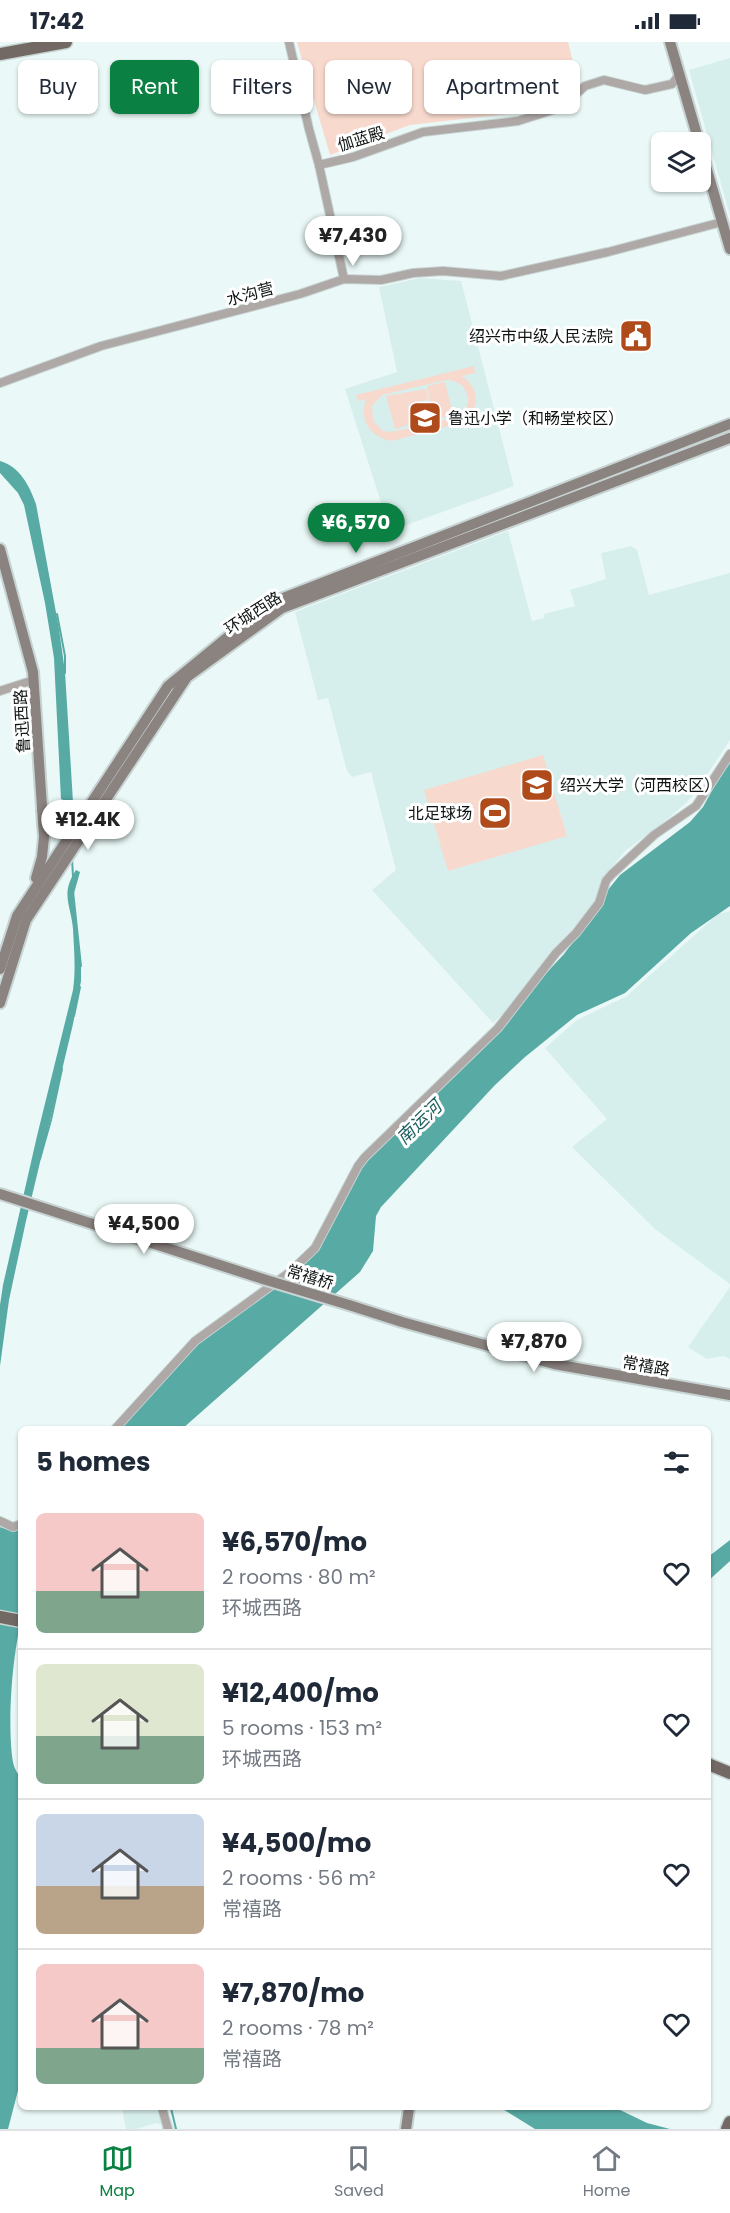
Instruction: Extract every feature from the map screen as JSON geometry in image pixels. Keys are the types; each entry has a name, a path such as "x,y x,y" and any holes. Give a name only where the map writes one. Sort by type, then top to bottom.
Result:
{"main road":[{"path":"0,47 27,42"},
{"path":"0,54 66,42"},
{"path":"670,42 697,132"},
{"path":"711,183 730,249"},
{"name":"环城西路","path":"86,819 168,686 268,604 730,423"},
{"name":"环城西路","path":"0,969 16,916 61,849 77,832 187,677 282,608 726,440"},
{"name":"鲁迅西路","path":"0,549 34,680 42,810 42,857 31,893"},
{"path":"42,810 77,832"},
{"name":"环城西路","path":"0,1003 26,920 62,865 77,832"},
{"name":"常禧桥","path":"0,1194 349,1305"},
{"name":"常禧路","path":"349,1305 554,1364 730,1395"},
{"path":"0,1610 18,1613"},
{"path":"0,1617 18,1620"},
{"path":"711,1757 730,1764"},
{"path":"711,1765 730,1773"},
{"path":"406,2129 409,2110"},
{"path":"727,2129 730,2122"}],"street":[{"path":"289,42 344,279"},
{"name":"伽蓝殿","path":"319,165 352,157 423,132 518,121 562,107 585,86 604,80 645,90 672,84 680,74"},
{"name":"水沟营","path":"0,383 101,346 300,294 344,279 381,280 413,273 443,271 501,276 608,252 722,222"},
{"path":"0,692 34,680"},
{"path":"118,1426 195,1341 290,1272 315,1248 358,1166 365,1157 498,1028 556,953 576,933 599,903 606,881 611,875 654,835 696,806 730,754"},
{"path":"0,1521 13,1527 18,1525"},
{"path":"163,2110 168,2129"}],"shaded area":[{"path":"297,42 568,42 572,60 424,60 424,114 505,114 410,125 330,155 313,97 313,60 302,60"},
{"path":"730,58 730,216 711,148 711,132 706,132 689,70"},
{"name":"鲁迅小学（和畅堂校区）","path":"420,278 461,281 514,486 390,531 345,389 397,372 379,287"},
{"path":"474,366 475,373 462,376 473,388 476,400 472,413 467,418 460,423 392,441 378,436 368,427 364,414 366,399 358,401 356,395","holes":["449,380 462,385 467,396 466,407 458,415 391,432 383,431 373,421 372,406 382,395"]},
{"path":"445,382 453,415 435,419 433,414 434,417 395,429 386,396 426,389 429,399 408,405 409,412 431,407 427,386"},
{"name":"绍兴大学（河西校区）","path":"508,531 532,621 544,618 544,614 575,606 570,590 606,579 601,553 631,546 637,550 649,595 730,573 730,740 695,793 685,804 625,851 603,878 593,908 551,951 509,1008 493,1023 372,890 396,870 371,772 352,777 347,771 328,698 318,700 295,612"},
{"name":"北足球场","path":"543,755 567,836 448,871 424,790"},
{"path":"730,911 730,1284 655,1229 572,1147 607,1119 545,1048 577,1020 627,996 718,914"},
{"path":"730,1287 730,1359 724,1356 707,1359 688,1347"},
{"path":"122,2110 167,2110 175,2129 161,2129 162,2125 156,2123 136,2129 126,2129"}],"water":[{"path":"0,461 18,472 36,504 65,672 73,802 70,803 61,799 54,658 45,603 24,505 18,493 0,473"},
{"name":"南运河","path":"730,758 730,906 691,933 625,993 577,1015 525,1057 495,1085 381,1207 376,1216 373,1251 360,1272 185,1426 121,1426 193,1347 307,1256 357,1170 457,1069 564,954 620,875 690,822 703,807"},
{"path":"76,870 80,872 73,897 81,981 9,1300 0,1366 0,1305 3,1285 73,990 75,967 73,929 67,893"},
{"path":"0,1527 9,1530 18,1528 18,1637 13,1672 10,1730 13,1762 18,1774 18,2091 8,2129 0,2129"},
{"path":"730,1540 730,1561 711,1578 711,1555"},
{"path":"504,2110 620,2110 647,2123 670,2129 535,2129"}],"waterway":[{"path":"57,614 65,656 65,673"},
{"path":"70,801 71,823"},
{"path":"72,858 73,877"},
{"path":"73,891 81,966"},
{"path":"74,1016 80,987"},
{"path":"40,1159 62,1069"},
{"path":"171,2110 176,2129"}],"place":[{"name":"绍兴市中级人民法院","path":"636,336"},
{"name":"鲁迅小学（和畅堂校区）","path":"425,418"},
{"name":"绍兴大学（河西校区）","path":"537,785"},
{"name":"北足球场","path":"495,813"}]}
